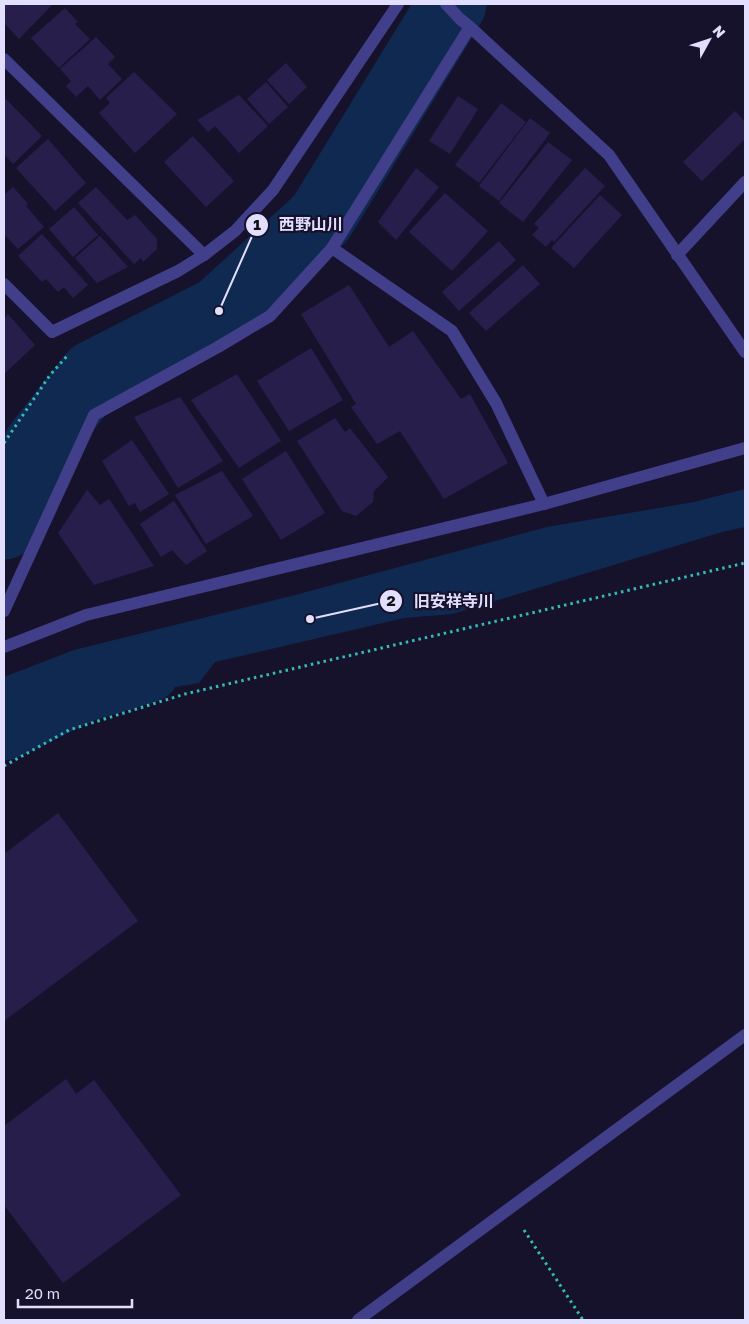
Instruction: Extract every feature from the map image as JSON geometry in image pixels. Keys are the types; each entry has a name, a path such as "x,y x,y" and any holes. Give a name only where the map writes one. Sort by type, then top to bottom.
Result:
{"street":[{"path":"4,284 52,332 178,271 204,255 235,230 273,190 398,4"},
{"path":"446,4 608,155 745,352"},
{"path":"4,610 94,415 218,347 270,316 332,248 465,23"},
{"path":"4,59 204,255"},
{"path":"677,255 745,182"},
{"path":"332,248 452,331 496,403 544,504"},
{"path":"4,647 86,615 544,504 745,448"},
{"path":"358,1320 745,1035"}],"path":[{"path":"4,443 50,374 92,331 87,315"},
{"path":"4,766 70,730 185,694 745,563"},
{"path":"537,1249 583,1320"}],"water":[{"path":"745,489 745,527 722,532 452,614 404,618 215,662 199,683 141,693 124,675 4,722 4,677 74,650 295,595 547,527 694,502"}],"building":[{"path":"4,4 53,4 19,39 4,23"},
{"path":"65,8 78,22 75,24 90,39 59,68 31,38"},
{"path":"96,37 115,57 108,64 122,79 100,100 88,86 76,97 66,86 71,81 60,69"},
{"path":"286,63 307,87 289,104 267,80"},
{"path":"134,72 177,114 135,153 99,113 110,103 106,98"},
{"path":"266,82 288,107 269,124 247,99"},
{"path":"239,95 268,126 239,153 215,126 208,132 197,120"},
{"path":"458,96 478,109 450,154 429,141"},
{"path":"4,97 42,136 13,164 4,154"},
{"path":"501,103 526,122 479,183 455,165"},
{"path":"735,111 745,122 745,139 702,181 683,162"},
{"path":"530,118 550,133 499,201 479,186"},
{"path":"193,136 234,181 206,207 164,162"},
{"path":"48,139 86,183 55,211 16,168"},
{"path":"548,142 572,160 523,222 499,203"},
{"path":"416,168 439,187 396,240 378,222"},
{"path":"585,168 605,186 554,242 552,240 546,247 532,235 539,228 534,224"},
{"path":"13,187 44,227 18,249 4,234 4,195"},
{"path":"96,187 127,220 135,215 157,239 157,249 143,262 141,258 134,264 78,203"},
{"path":"445,193 488,231 452,271 409,232"},
{"path":"600,195 622,215 574,268 551,248"},
{"path":"74,207 98,235 73,257 49,229"},
{"path":"42,234 88,285 73,298 64,287 58,292 46,279 42,282 18,256"},
{"path":"100,236 128,267 97,283 75,258"},
{"path":"499,241 516,260 459,311 442,292"},
{"path":"523,265 540,284 486,331 469,313"},
{"path":"349,285 389,347 413,331 461,399 470,394 508,463 444,499 400,431 377,444 351,407 356,404 301,314"},
{"path":"8,314 35,345 4,374 4,319"},
{"path":"311,348 343,400 289,431 257,381"},
{"path":"237,374 281,441 239,468 191,400"},
{"path":"180,397 223,461 178,488 134,417"},
{"path":"335,418 345,432 350,428 388,477 374,491 373,502 356,516 342,511 297,441"},
{"path":"132,440 169,494 140,512 135,503 129,506 102,461"},
{"path":"286,451 325,513 281,540 242,479"},
{"path":"222,471 253,516 206,544 175,495"},
{"path":"87,490 100,505 109,499 154,566 94,585 58,533"},
{"path":"174,501 207,551 186,565 172,550 161,557 140,524"},
{"path":"58,813 138,921 4,1021 4,854"},
{"path":"66,1079 76,1094 94,1080 181,1195 63,1283 4,1205 4,1126"}],"waterway":[{"path":"4,525 38,445 93,375 219,311 321,218 452,4"},
{"path":"4,726 82,688 146,669"}],"place":[{"name":"西野山川","path":"219,311"},
{"name":"旧安祥寺川","path":"310,619"}]}
